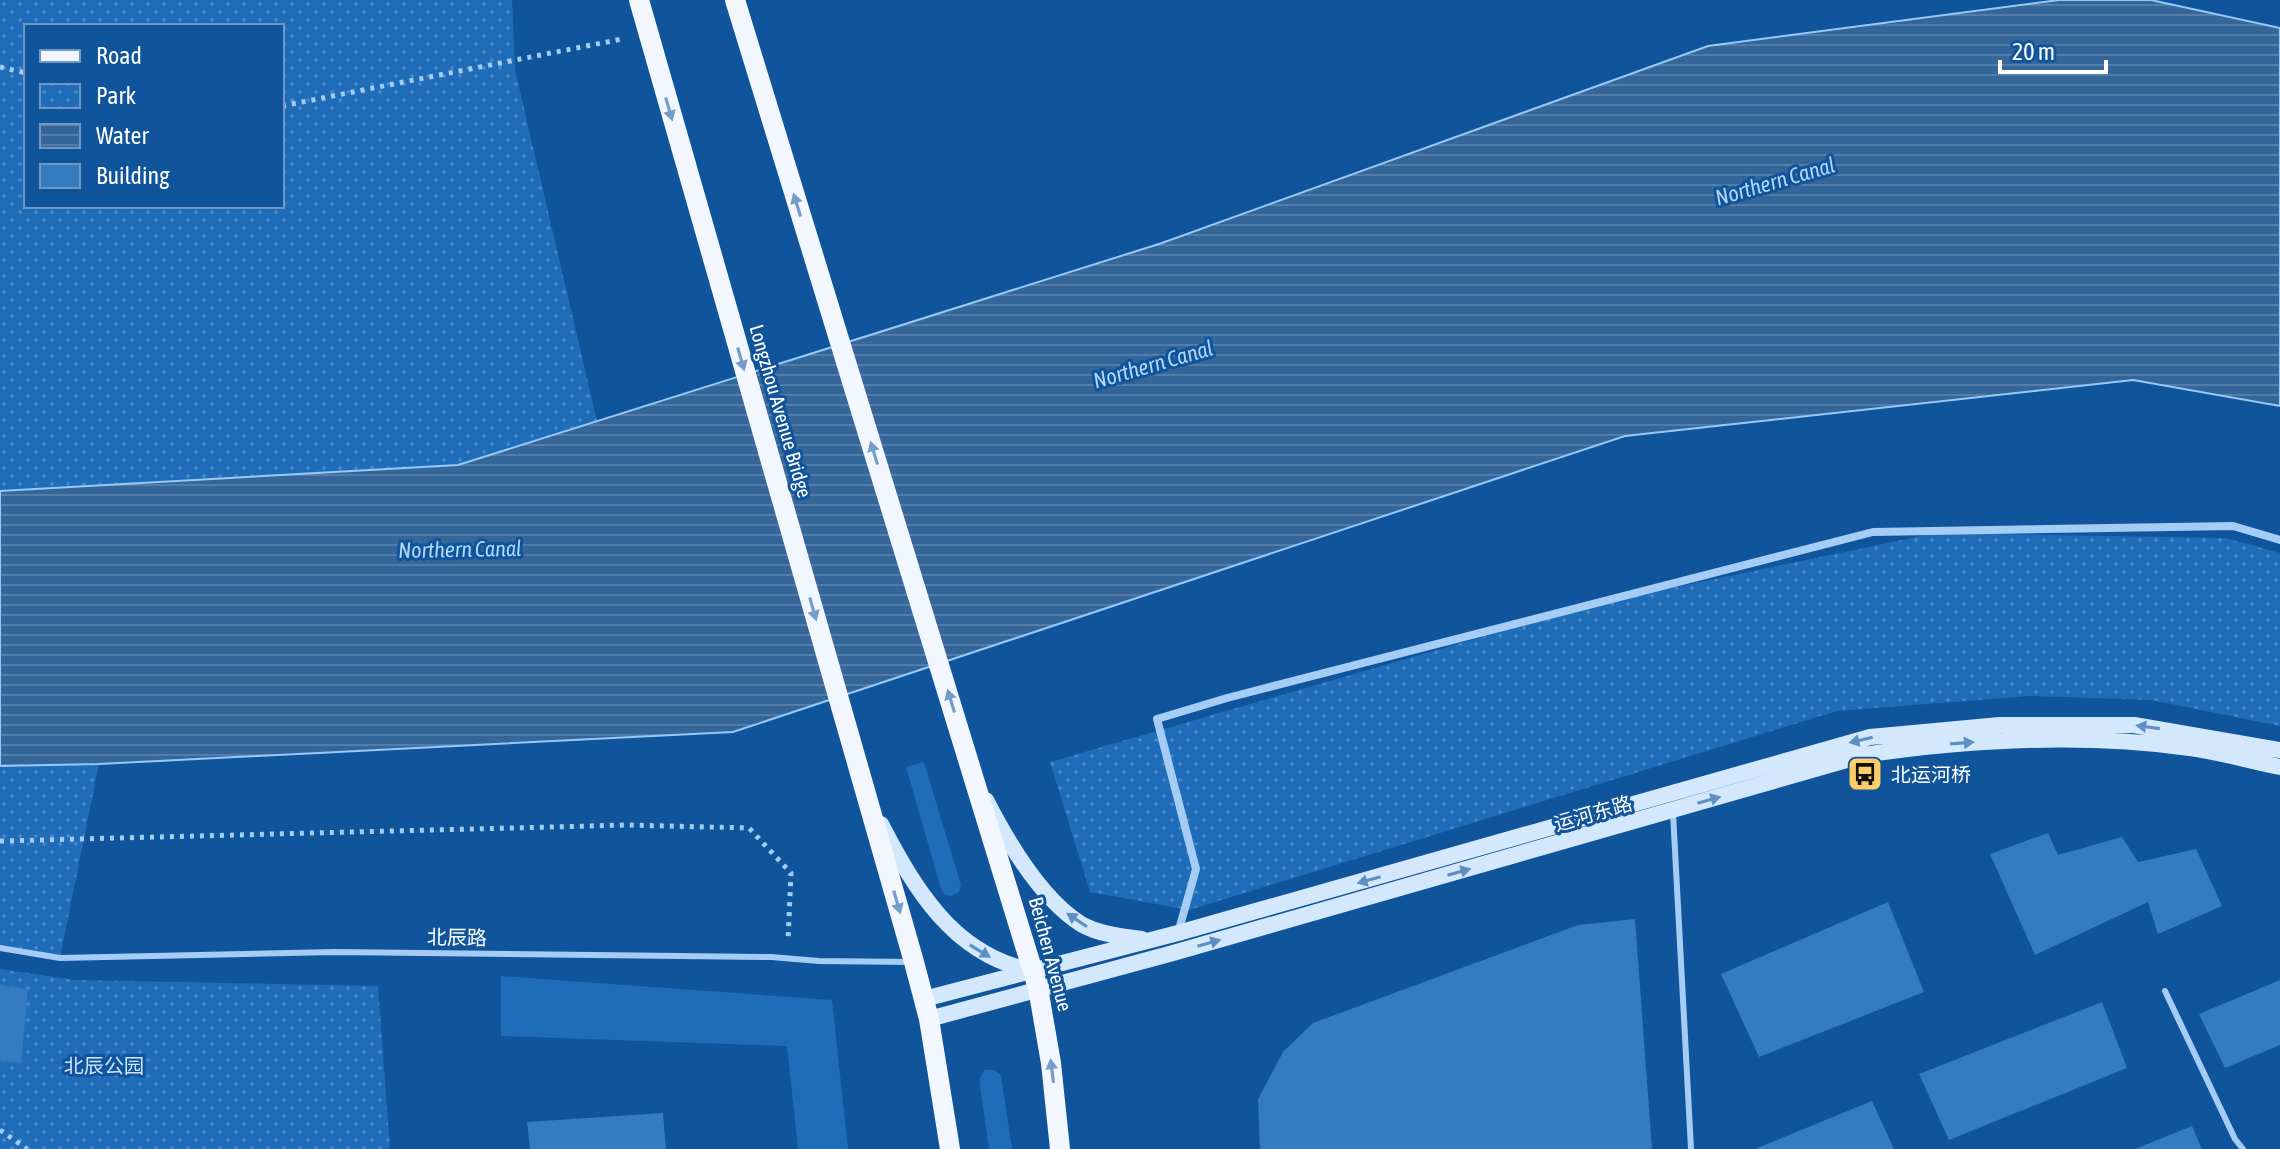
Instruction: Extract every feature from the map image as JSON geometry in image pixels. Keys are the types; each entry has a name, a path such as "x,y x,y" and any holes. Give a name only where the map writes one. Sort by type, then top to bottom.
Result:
{"main road":[{"path":"639,0 647,34"},
{"path":"736,7 974,776"},
{"name":"Longzhou Avenue Bridge","path":"647,34 869,800"},
{"name":"Beichen Avenue","path":"974,776 1036,980 1051,1063 1060,1149"},
{"path":"869,800 927,1009 950,1149"}],"street":[{"path":"1173,953 1196,869 1157,719 1227,698 1873,532 2233,526 2280,540"},
{"path":"927,1009 1036,980 1151,940 1673,803 1801,755 1870,737 1986,726 2134,725 2280,750"},
{"name":"运河东路","path":"1036,980 1173,953 1673,803 1864,755 2000,740 2093,740 2192,748 2280,767"},
{"path":"974,776 1013,847 1041,886 1067,913 1094,930 1151,940"},
{"path":"869,800 910,878 928,904 972,947 1036,980"}],"lane":[{"path":"1673,803 1691,1149"},
{"name":"北辰路","path":"0,948 60,958 335,952 914,962"},
{"path":"2165,991 2235,1139 2243,1149"}],"path":[{"path":"284,106 647,34"},
{"path":"0,67 24,73"},
{"path":"0,841 628,825 749,828 791,873 787,959"},
{"path":"0,1130 27,1149"}],"green space":[{"path":"0,0 512,0 515,70 597,421 458,465 0,491"},
{"path":"1936,533 2226,538 2280,553 2280,726 2152,700 2029,696 1837,711 1189,910 1090,892 1050,762 1599,603"},
{"path":"924,762 961,885 959,892 952,896 945,895 941,889 906,767"},
{"path":"99,764 60,958 0,948 0,766"},
{"name":"北辰公园","path":"0,969 75,980 378,986 390,1149 0,1149"},
{"path":"501,976 832,1000 848,1149 798,1149 787,1046 501,1036"},
{"path":"985,1070 994,1070 1001,1075 1012,1149 989,1149 980,1085"}],"water":[{"name":"Northern Canal","path":"2059,0 2151,0 2280,28 2280,406 2133,380 1625,436 733,732 99,764 0,766 0,491 458,465 1162,243 1708,46"}],"building":[{"path":"2048,833 2058,855 2122,837 2138,862 2196,849 2222,906 2158,934 2148,902 2035,955 1990,854"},
{"path":"1888,902 1924,992 1759,1057 1721,974"},
{"path":"1635,919 1652,1149 1260,1149 1258,1099 1283,1052 1313,1023 1578,925"},
{"path":"2280,980 2280,1045 2225,1068 2199,1014"},
{"path":"0,985 28,989 21,1063 0,1061"},
{"path":"2102,1002 2127,1068 1949,1140 1919,1074"},
{"path":"1872,1101 1894,1149 1755,1149"},
{"path":"663,1113 666,1149 530,1149 527,1122"},
{"path":"2192,1126 2202,1149 2135,1149"}],"place":[{"name":"北运河桥","path":"1865,774"}]}
